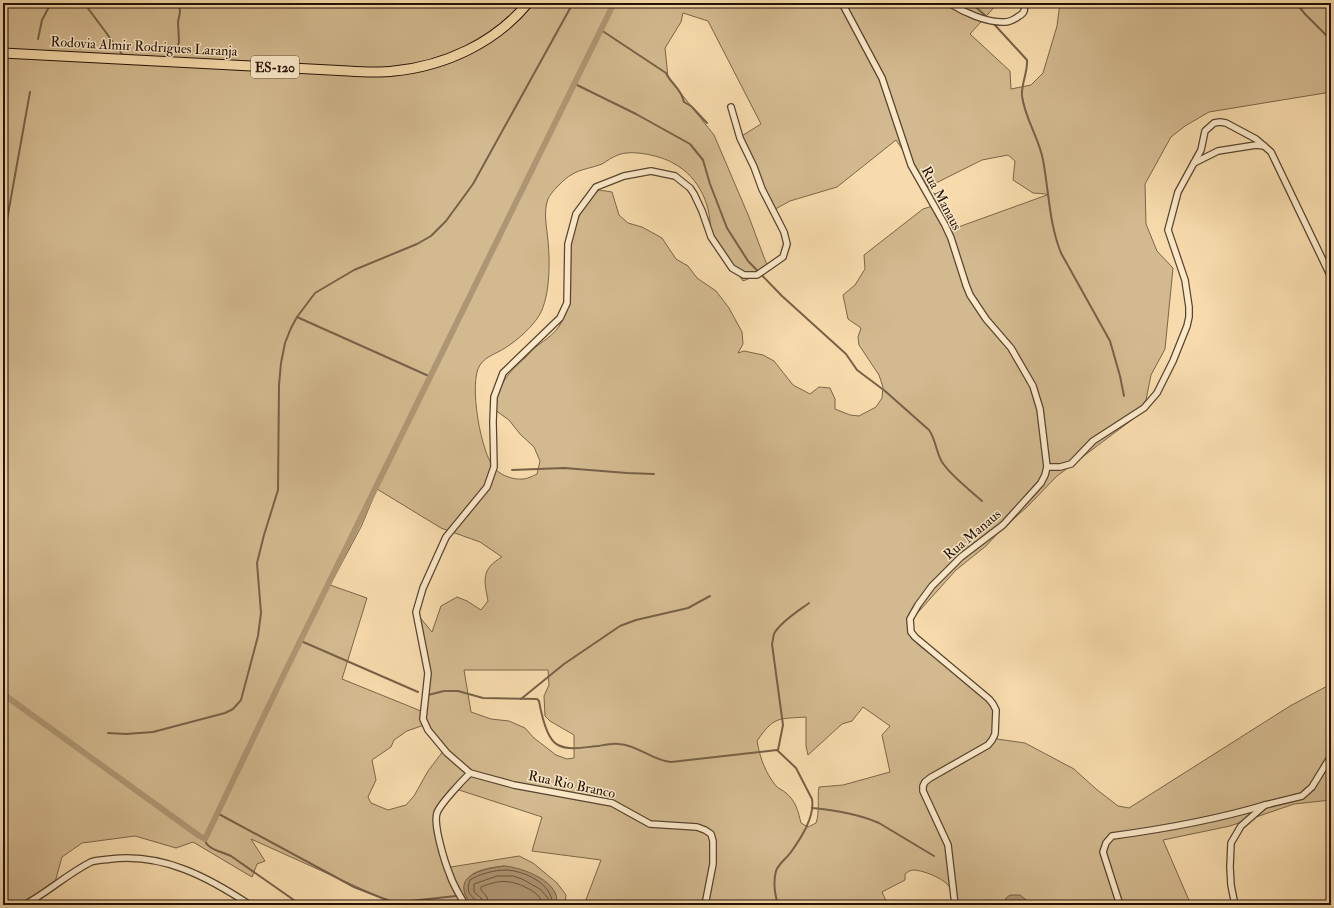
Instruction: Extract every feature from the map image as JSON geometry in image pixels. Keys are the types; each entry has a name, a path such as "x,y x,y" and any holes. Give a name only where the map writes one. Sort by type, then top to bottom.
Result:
{"main road":[{"name":"Rodovia Almir Rodrigues Laranja","path":"3,53 348,71 392,71 436,63 464,52 497,31 528,3"}],"street":[{"name":"Rua Manaus","path":"842,3 882,78 906,153 918,179 945,224 970,295 986,319 1011,348 1033,386 1040,409 1047,467 1041,482 1004,525 961,557 946,571 918,605 910,619 911,632 915,637 989,699 996,710 994,734 988,745 930,778 923,786 924,796 948,845 955,905"},
{"path":"949,3 958,10 984,19 1005,23 1022,15 1025,9 1024,3"},
{"path":"465,905 450,876 438,838 437,813 457,786 470,773 447,753 428,730 423,718 428,673 416,612 423,588 446,537 487,487 494,467 494,397 503,373 560,318 568,303 568,244 576,214 596,187 624,176 651,171 675,176 685,183 694,194 711,237 732,268 744,275 757,275 783,257 787,244 784,232 762,189 754,167 740,138 731,107"},
{"path":"1047,467 1060,467 1072,464 1093,441 1144,408 1157,393 1173,361 1187,326 1189,307 1183,274 1168,230 1181,185 1194,163 1206,131 1214,123 1226,123 1252,136 1271,152 1331,277"},
{"path":"1194,163 1205,156 1218,151 1256,145 1266,147"},
{"path":"1120,905 1103,852 1106,843 1112,836 1194,823 1232,815 1302,796 1312,787 1331,756"},
{"name":"Rua Rio Branco","path":"470,773 514,784 612,803 650,824 698,827 705,830 711,834 713,841 713,864 705,905"},
{"path":"1235,905 1231,885 1231,844 1241,826 1265,805"},
{"path":"24,905 34,900 68,875 92,861 126,858 154,860 193,872 226,889 250,905"}],"shaded area":[{"path":"3,3 998,3 970,34 1010,71 1011,89 1031,85 1043,73 1057,26 1060,3 1331,3 1331,92 1209,112 1185,126 1171,137 1145,184 1146,224 1157,251 1173,268 1165,349 1151,375 1146,400 1133,419 1057,476 986,546 956,570 912,619 911,638 995,704 997,715 997,739 1025,743 1074,769 1118,806 1129,808 1290,706 1331,684 1331,800 1294,804 1230,826 1163,840 1191,905 1152,905 1144,901 1124,905 1033,905 1031,903 1006,898 1005,905 958,905 953,892 945,882 927,873 913,870 905,874 905,880 882,892 888,905 584,905 601,860 532,851 542,817 456,789 436,815 444,866 451,867 519,856 533,863 557,883 566,895 565,905 556,905 557,901 504,866 488,868 476,872 466,882 464,887 465,894 470,900 478,905 383,905 384,899 251,839 265,861 257,864 252,877 193,842 176,848 135,836 82,843 62,857 55,882 29,905 10,905 3,897","holes":["683,13 708,21 761,124 740,137 770,212 790,201 837,187 896,140 928,187 982,160 1008,155 1015,161 1013,180 1033,193 1047,195 950,230 946,217 939,204 923,209 864,255 865,269 855,285 843,295 848,319 861,328 858,337 859,345 879,375 883,387 882,398 876,407 859,416 850,415 835,409 835,399 830,388 819,387 810,394 793,385 774,361 763,355 744,351 738,353 743,344 742,332 729,308 716,291 697,278 688,266 676,259 662,238 642,227 628,223 619,215 612,192 599,190 583,209 574,231 570,253 569,299 565,315 559,327 513,369 501,386 495,410 509,420 520,434 534,447 540,461 537,474 525,479 508,477 495,469 485,449 476,402 475,386 477,374 482,362 510,345 521,336 536,321 542,310 547,294 549,276 549,249 546,215 547,204 552,193 565,179 578,171 602,164 624,153 646,154 668,160 691,176 703,194 709,215 710,237 743,281 770,270 714,135 668,77 665,48 681,22","377,489 441,528 480,542 502,557 495,561 487,571 485,581 488,601 481,610 467,601 457,597 441,606 432,632 418,615 430,674 421,711 342,679 367,598 330,585 361,527","464,670 548,670 549,685 544,696 545,716 550,721 574,735 574,758 567,759 556,755 534,738 525,728 509,721 491,719 471,712","863,707 890,726 882,735 890,772 843,785 819,787 818,814 816,823 808,827 801,823 798,810 792,799 776,786 766,770 761,759 757,741 768,727 777,720 806,717 806,746 808,755 842,724 852,721","427,724 440,747 444,750 428,771 414,796 406,805 388,810 371,803 368,797 376,780 372,760 391,747 394,740 407,731"]}],"water":[{"path":"504,866 520,869 539,877 547,883 553,889 556,897 556,905 478,905 468,900 464,891 464,884 467,879 480,871"},
{"path":"1010,895 1020,895 1033,905 1005,905 1006,898"}],"waterway":[{"path":"38,39 42,20 51,3"},
{"path":"84,3 122,54"},
{"path":"176,51 179,42 179,3"},
{"path":"108,733 126,734 153,732 225,713 233,709 241,700 258,636 261,613 257,563 278,490 279,385 285,343 291,328 297,317 315,293 354,270 417,244 431,236 446,221 473,184 573,3"},
{"path":"3,694 205,839 284,674 614,3"},
{"path":"971,3 987,17"},
{"path":"1296,3 1331,40"},
{"path":"993,23 1027,60 1022,87 1022,96 1026,113 1043,160 1057,242 1061,253 1110,341 1124,396"},
{"path":"601,30 666,73 681,93 684,102 691,106 707,123"},
{"path":"575,84 636,114 690,144 703,160 710,184 727,228 748,261 782,296 846,354 857,370 885,391 929,430 942,462 955,478 982,501"},
{"path":"3,242 30,92"},
{"path":"297,317 431,377"},
{"path":"512,470 564,468 654,474"},
{"path":"521,699 564,664 620,626 636,620 688,608 710,596"},
{"path":"778,750 783,725 772,644 773,636 782,624 809,603"},
{"path":"301,641 418,692"},
{"path":"428,695 444,691 458,691 483,698 537,699 539,701 545,725 551,738 558,745 567,748 619,744 633,747 658,759 671,762 777,750 796,768 812,799 811,813 803,834 776,871 775,888 778,905"},
{"path":"812,808 846,813 879,823 934,856"},
{"path":"217,813 354,887 392,902 456,896"},
{"path":"205,839 211,848 231,856 301,905"},
{"path":"384,905 386,899"}]}
